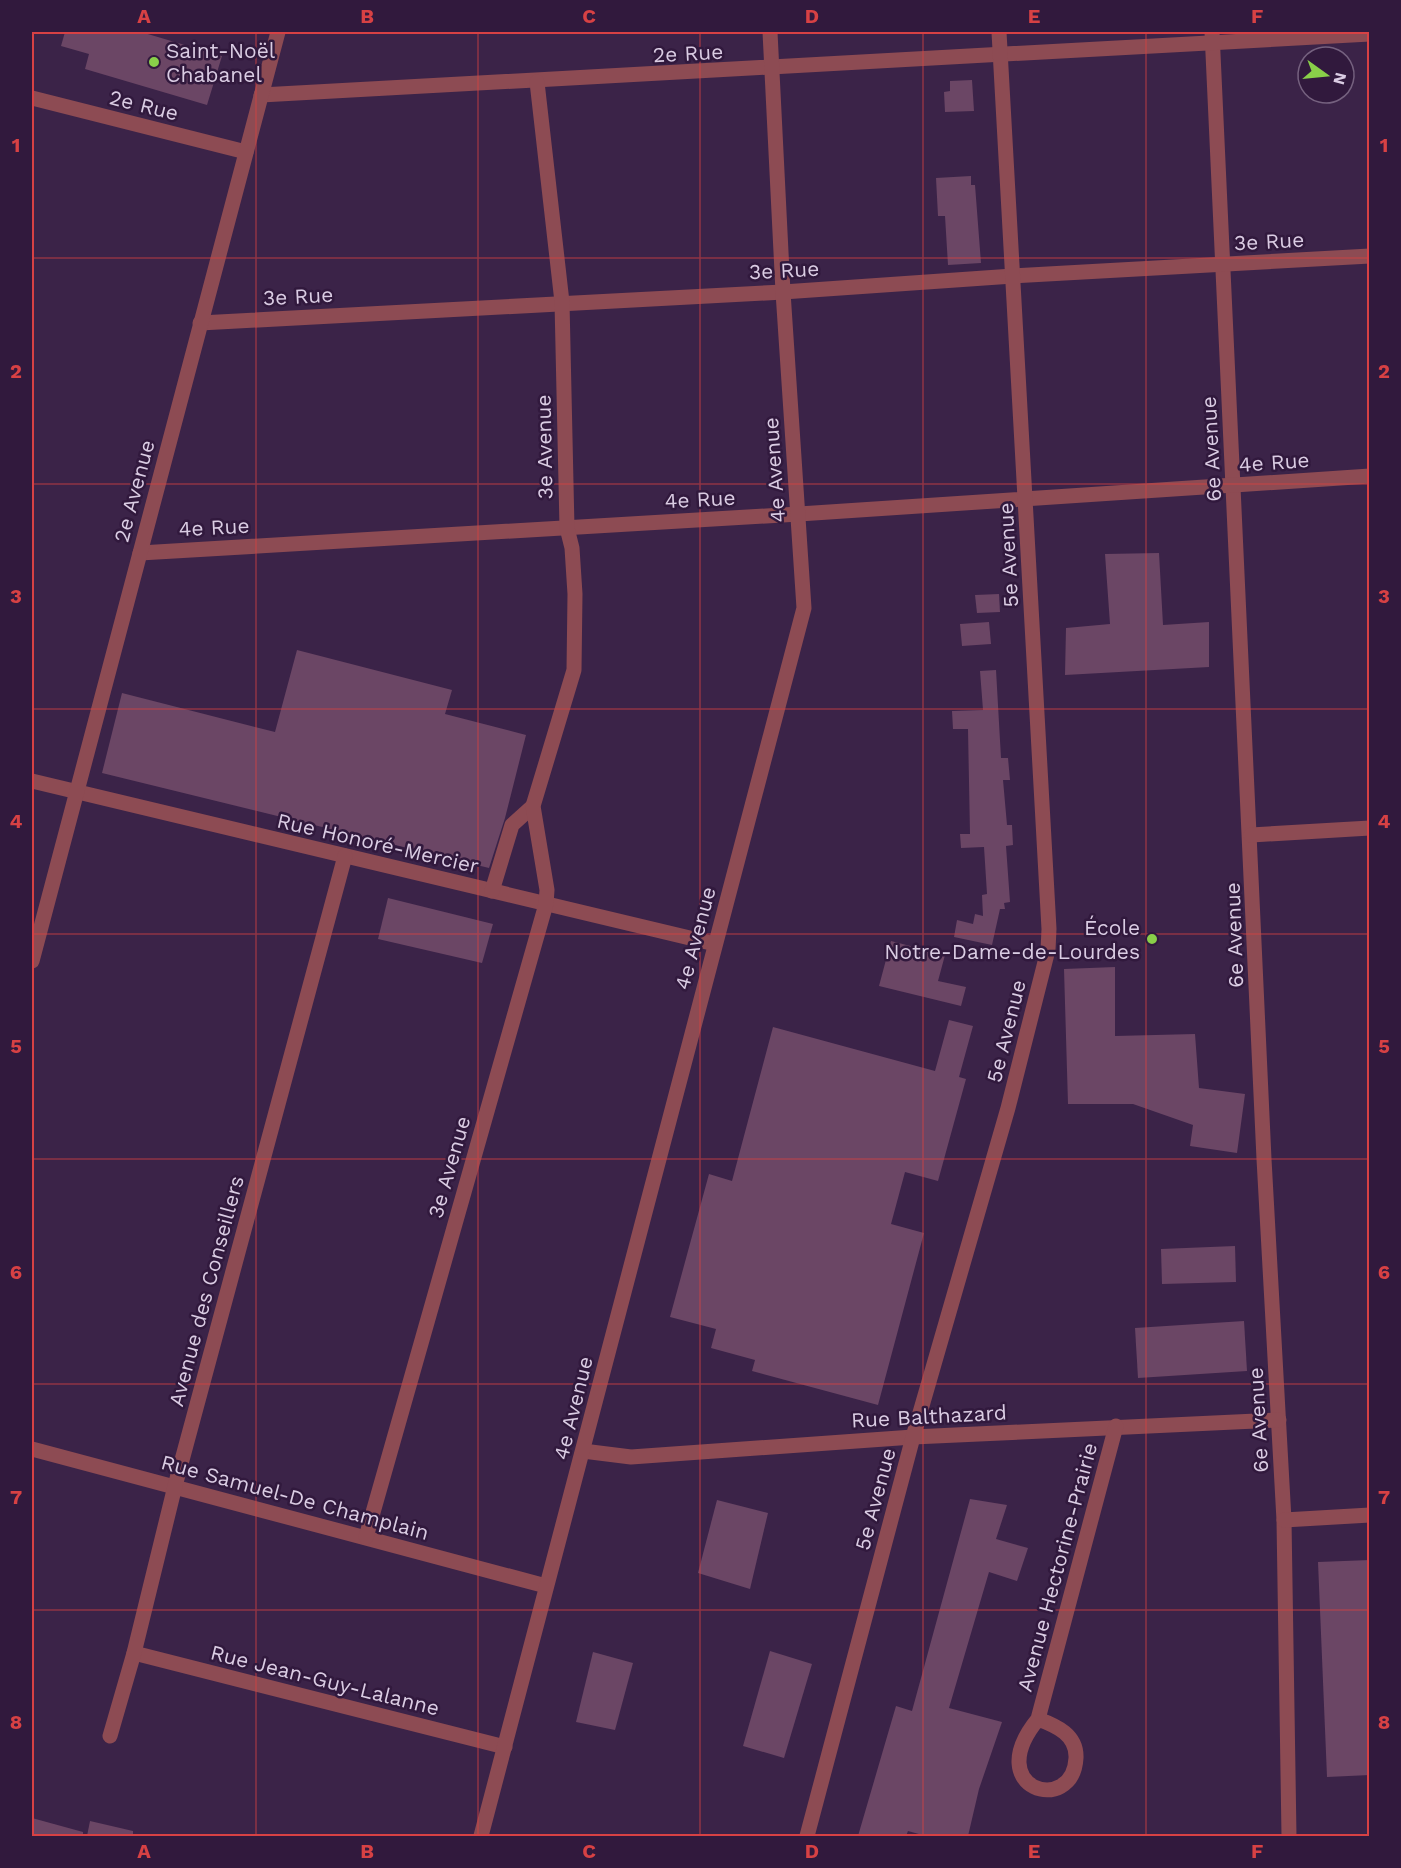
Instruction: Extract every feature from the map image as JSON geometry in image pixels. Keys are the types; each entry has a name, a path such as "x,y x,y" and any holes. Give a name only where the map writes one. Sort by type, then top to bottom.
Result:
{"street":[{"name":"2e Avenue","path":"32,961 278,32"},
{"name":"4e Avenue","path":"481,1836 804,608 783,292 770,32"},
{"name":"5e Avenue","path":"807,1836 913,1437 1008,1108 1043,970 1049,929 999,32"},
{"name":"2e Rue","path":"261,95 1001,56 1212,38 1370,34"},
{"name":"6e Avenue","path":"1212,38 1251,835 1264,1159 1284,1520 1289,1836"},
{"name":"3e Avenue","path":"366,1537 546,904 547,890 533,806 574,670 575,594 572,548 567,528 562,302 537,82"},
{"name":"2e Rue","path":"32,98 246,152"},
{"name":"3e Rue","path":"200,323 783,292 1013,276 1370,256"},
{"name":"4e Rue","path":"140,553 799,514 1370,476"},
{"name":"Rue Honoré-Mercier","path":"32,781 716,944"},
{"name":"3e Avenue","path":"492,891 512,825 533,806"},
{"path":"1251,835 1370,828"},
{"name":"Avenue des Conseillers","path":"110,1737 134,1653 174,1486 345,856"},
{"name":"Rue Balthazard","path":"583,1452 631,1457 913,1437 1279,1420"},
{"name":"Avenue Hectorine-Prairie","path":"1038,1719 1063,1729 1076,1749 1075,1771 1066,1785 1047,1790 1032,1788 1021,1777 1018,1760 1025,1734 1038,1719 1116,1426"},
{"name":"Rue Samuel-De Champlain","path":"32,1449 546,1587"},
{"path":"1284,1520 1370,1515"},
{"name":"Rue Jean-Guy-Lalanne","path":"134,1653 505,1747"}],"building":[{"name":"Saint-Noël Chabanel","path":"65,32 141,32 222,56 207,105 85,69 89,54 61,46"},
{"path":"972,80 974,111 945,112 944,92 950,91 950,81"},
{"path":"971,176 971,185 975,185 981,263 948,265 945,216 938,216 936,178"},
{"path":"1159,553 1163,625 1209,622 1209,667 1065,675 1066,628 1110,624 1105,554"},
{"path":"999,594 1000,612 977,613 975,595"},
{"path":"989,622 991,644 962,646 960,624"},
{"path":"297,650 452,690 445,714 526,735 505,818 489,868 102,773 122,693 275,732"},
{"path":"996,670 1001,758 1008,758 1010,780 1003,780 1007,825 1012,825 1013,845 1006,846 1010,902 1004,903 1005,909 1000,909 992,945 954,937 957,920 973,924 975,914 983,916 982,895 987,894 984,847 961,848 960,834 970,834 968,729 953,729 952,711 983,710 980,671"},
{"path":"388,898 493,924 482,963 378,939"},
{"path":"891,941 945,955 938,981 966,987 961,1006 879,986"},
{"path":"1115,967 1115,1036 1195,1034 1199,1088 1245,1094 1237,1153 1190,1146 1193,1125 1133,1104 1068,1104 1064,969"},
{"path":"949,1020 973,1026 959,1077 966,1079 938,1181 905,1172 891,1224 924,1233 878,1405 752,1371 755,1360 711,1348 716,1329 670,1317 709,1174 732,1181 773,1027 935,1071"},
{"path":"1235,1246 1236,1282 1162,1284 1161,1249"},
{"path":"1244,1321 1247,1371 1138,1378 1135,1328"},
{"path":"970,1499 1007,1505 996,1539 1028,1548 1017,1581 989,1572 949,1708 1002,1722 979,1789 968,1836 926,1836 908,1831 906,1836 858,1836 896,1706 912,1711"},
{"path":"717,1500 768,1513 750,1589 698,1573"},
{"path":"1370,1560 1370,1775 1327,1777 1318,1562"},
{"path":"770,1651 812,1664 784,1758 743,1746"},
{"path":"593,1652 633,1663 615,1730 576,1722"},
{"path":"32,1818 83,1832 83,1836 32,1836"},
{"path":"90,1821 133,1831 133,1836 87,1836"}],"place":[{"name":"Saint-Noël Chabanel","path":"154,62"},
{"name":"École Notre-Dame-de-Lourdes","path":"1152,939"}]}
